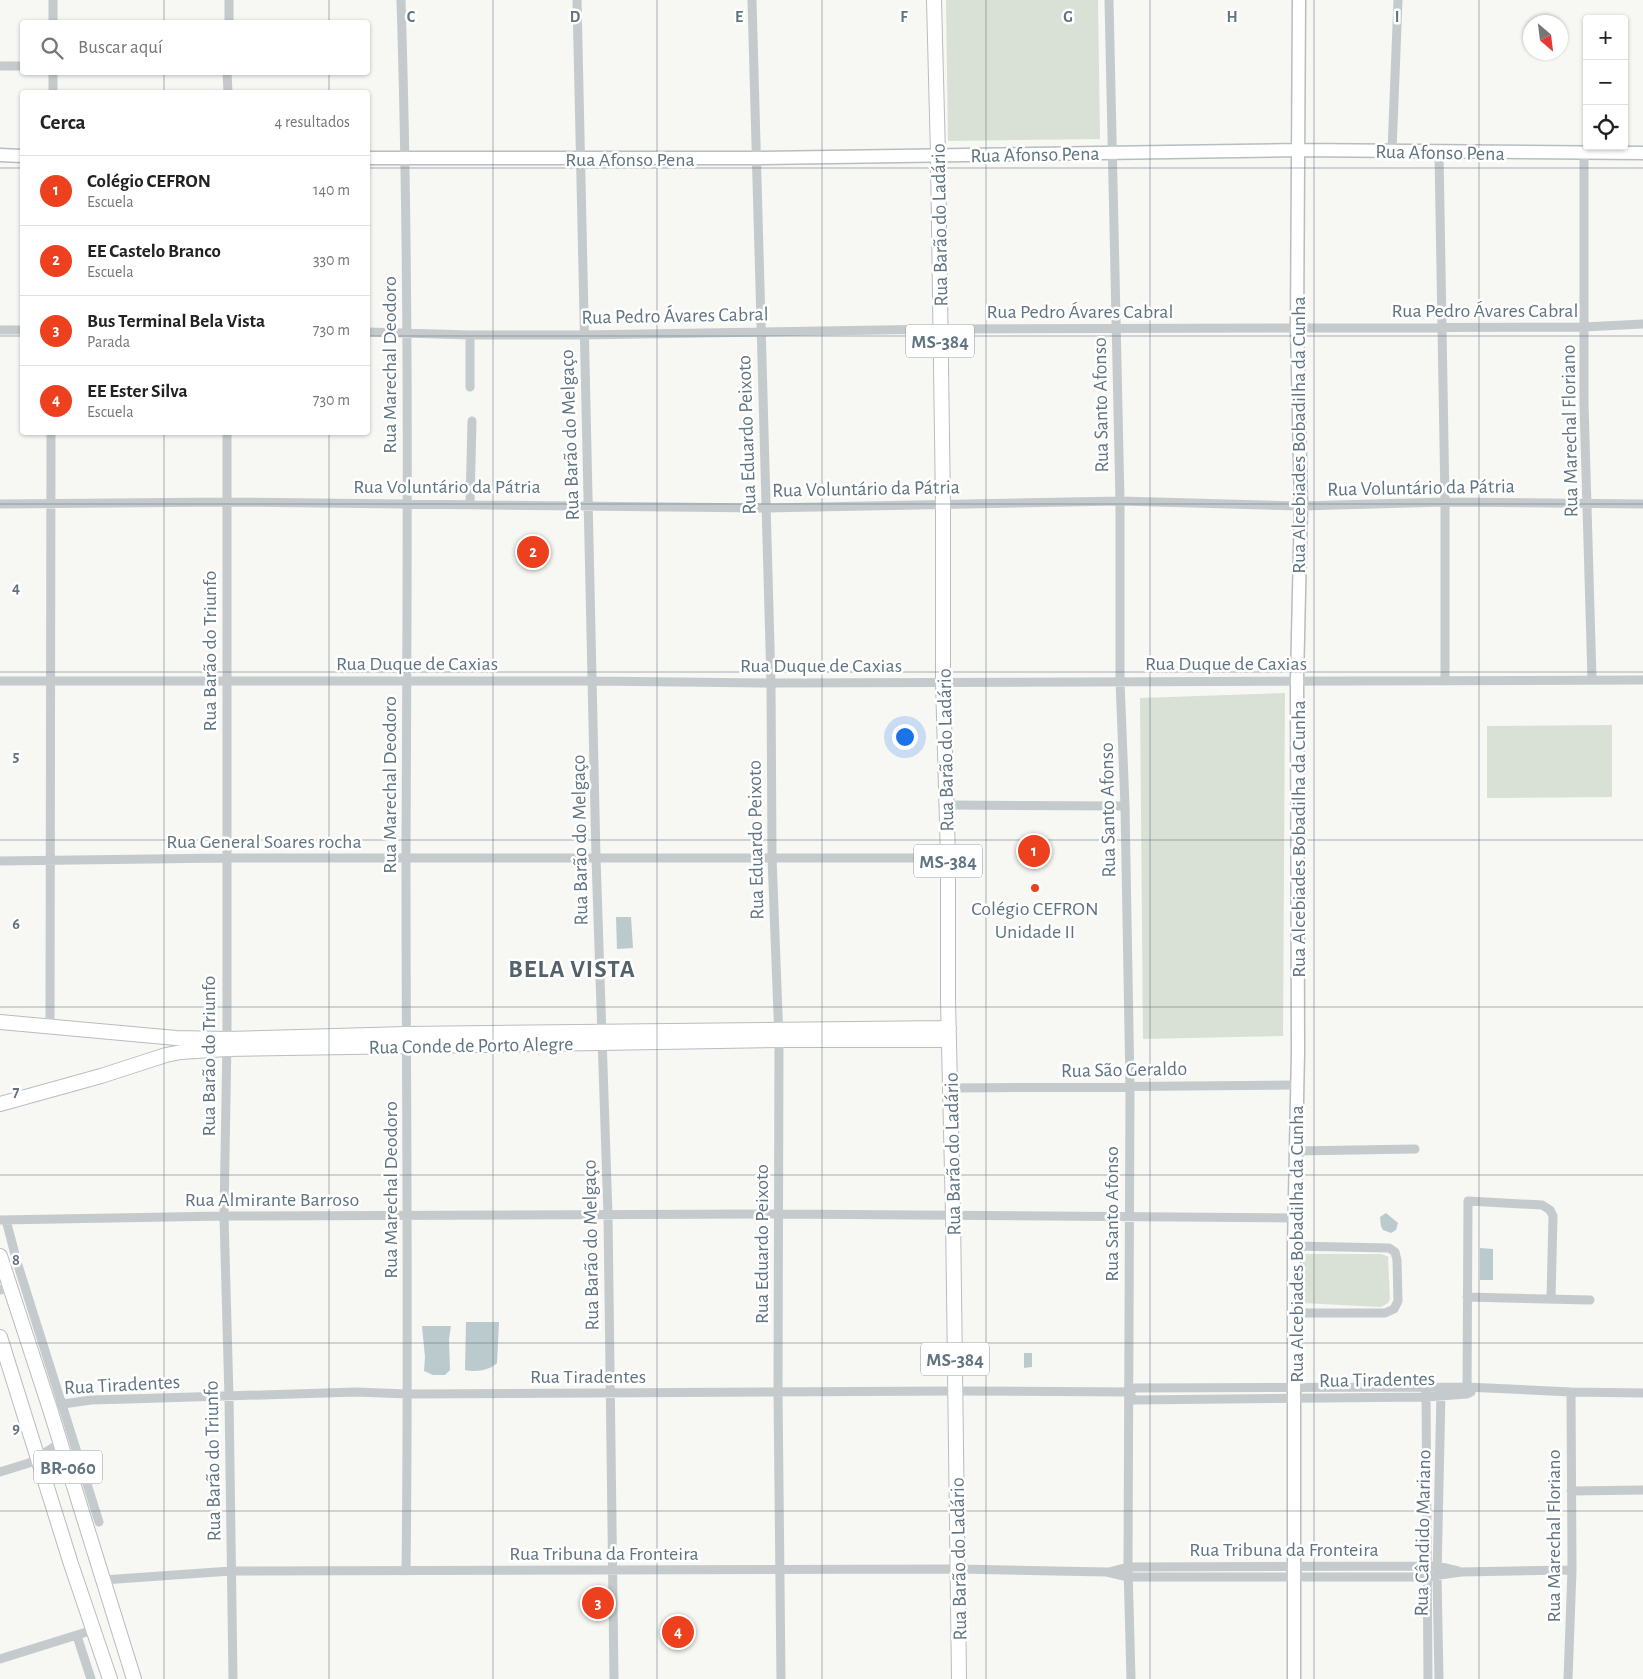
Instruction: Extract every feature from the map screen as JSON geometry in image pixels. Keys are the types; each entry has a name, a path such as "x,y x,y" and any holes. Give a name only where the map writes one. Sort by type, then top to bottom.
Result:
{"main road":[{"name":"Rua Barão do Ladário","path":"934,0 938,155 943,505 943,682 948,858 959,1679"},
{"name":"Rua Conde de Porto Alegre","path":"0,1022 226,1044 406,1040 949,1034"},
{"name":"Rua Conde de Porto Alegre","path":"0,1104 101,1076 166,1055 226,1044"},
{"name":"BR-060","path":"0,1256 5,1288 55,1405 60,1443 134,1679"},
{"name":"BR-060","path":"0,1337 71,1564 110,1679"}],"street":[{"path":"53,0 53,20"},
{"path":"229,0 229,20"},
{"name":"Rua Marechal Deodoro","path":"401,0 406,158 407,333 406,1040 408,1394 406,1571"},
{"name":"Rua Barão do Melgaço","path":"577,0 596,858 608,1215 614,1679"},
{"name":"Rua Eduardo Peixoto","path":"752,0 758,158 760,332 771,683 772,857 778,1035 778,1392 781,1679"},
{"name":"Rua Santo Afonso","path":"1109,0 1120,501 1120,681 1125,806 1130,1087 1128,1216 1128,1572 1130,1679"},
{"name":"Rua Alcebiades Bobadilha da Cunha","path":"1294,1679 1294,1246 1298,1052 1297,680 1301,506 1297,329 1299,0"},
{"path":"1392,151 1398,0"},
{"path":"0,66 20,66"},
{"path":"53,75 53,90"},
{"path":"227,75 228,90"},
{"name":"Rua Afonso Pena","path":"370,158 758,158 1298,150 1439,153 1643,153"},
{"path":"1439,153 1445,502 1445,680"},
{"name":"Rua Marechal Floriano","path":"1584,153 1584,404 1592,679"},
{"path":"0,155 20,156"},
{"name":"Rua Pedro Ávares Cabral","path":"370,332 470,335 584,335 940,329 1584,327 1643,324"},
{"path":"0,330 20,330"},
{"path":"470,335 470,387"},
{"path":"470,504 472,421"},
{"path":"50,1028 51,435"},
{"name":"Rua Barão do Triunfo","path":"227,435 224,1216 234,1679"},
{"name":"Rua Voluntário da Pátria","path":"0,504 227,502 765,508 1120,501 1301,506 1445,502 1643,504"},
{"name":"Rua Duque de Caxias","path":"0,681 407,680 771,683 1643,680"},
{"path":"947,805 1125,806"},
{"name":"Rua General Soares rocha","path":"0,861 226,858 948,858"},
{"name":"Rua São Geraldo","path":"951,1088 1297,1085"},
{"path":"1295,1151 1415,1150"},
{"path":"1466,1390 1468,1201 1542,1204 1550,1210 1552,1216 1551,1299"},
{"name":"Rua Almirante Barroso","path":"3,1220 224,1216 779,1214 1295,1218"},
{"path":"3,1220 55,1405 99,1522"},
{"path":"1294,1246 1389,1248 1394,1252 1398,1260 1398,1302 1394,1309 1385,1313 1295,1313"},
{"path":"1467,1297 1590,1300"},
{"name":"Rua Tiradentes","path":"55,1405 100,1400 356,1392 408,1394 1128,1392 1135,1388 1295,1392 1441,1392 1480,1387 1571,1392 1643,1393"},
{"name":"Rua Cândido Mariano","path":"1426,1392 1428,1679"},
{"name":"Rua Cândido Mariano","path":"1439,1679 1437,1566 1441,1392"},
{"name":"Rua Marechal Floriano","path":"1568,1679 1572,1570 1571,1392"},
{"path":"0,1472 30,1463 60,1443"},
{"path":"1571,1491 1643,1490"},
{"name":"Rua Tribuna da Fronteira","path":"103,1580 231,1570 613,1571 959,1569 1128,1572 1293,1571 1437,1566 1461,1572"},
{"name":"Rua Tribuna da Fronteira","path":"1293,1571 1426,1577 1461,1572 1572,1570"},
{"path":"0,1659 94,1630"},
{"path":"77,1636 92,1679"}],"shaded area":[{"path":"946,0 1098,0 1100,139 948,141"},
{"path":"1285,693 1283,1036 1143,1039 1140,698"},
{"path":"1612,725 1612,797 1487,798 1487,726"},
{"path":"616,917 631,917 633,948 617,949"},
{"path":"1386,1213 1398,1223 1396,1230 1391,1233 1383,1230 1381,1226 1380,1217"},
{"path":"1480,1248 1493,1249 1493,1280 1480,1280"},
{"path":"1303,1254 1381,1254 1389,1257 1390,1299 1388,1303 1381,1307 1303,1303"},
{"path":"466,1322 499,1322 497,1363 494,1366 482,1370 465,1370"},
{"path":"422,1326 451,1326 449,1339 450,1370 445,1375 433,1375 424,1371 425,1357"},
{"path":"1024,1353 1032,1353 1032,1367 1024,1368"}],"place":[{"name":"EE Castelo Branco","path":"533,552"},
{"name":"Colégio CEFRON","path":"1034,851"},
{"name":"Colégio CEFRON Unidade II","path":"1035,888"},
{"name":"Bus Terminal Bela Vista","path":"598,1603"},
{"name":"EE Ester Silva","path":"678,1632"}],"district":[{"name":"BELA VISTA","path":"572,968"}]}
